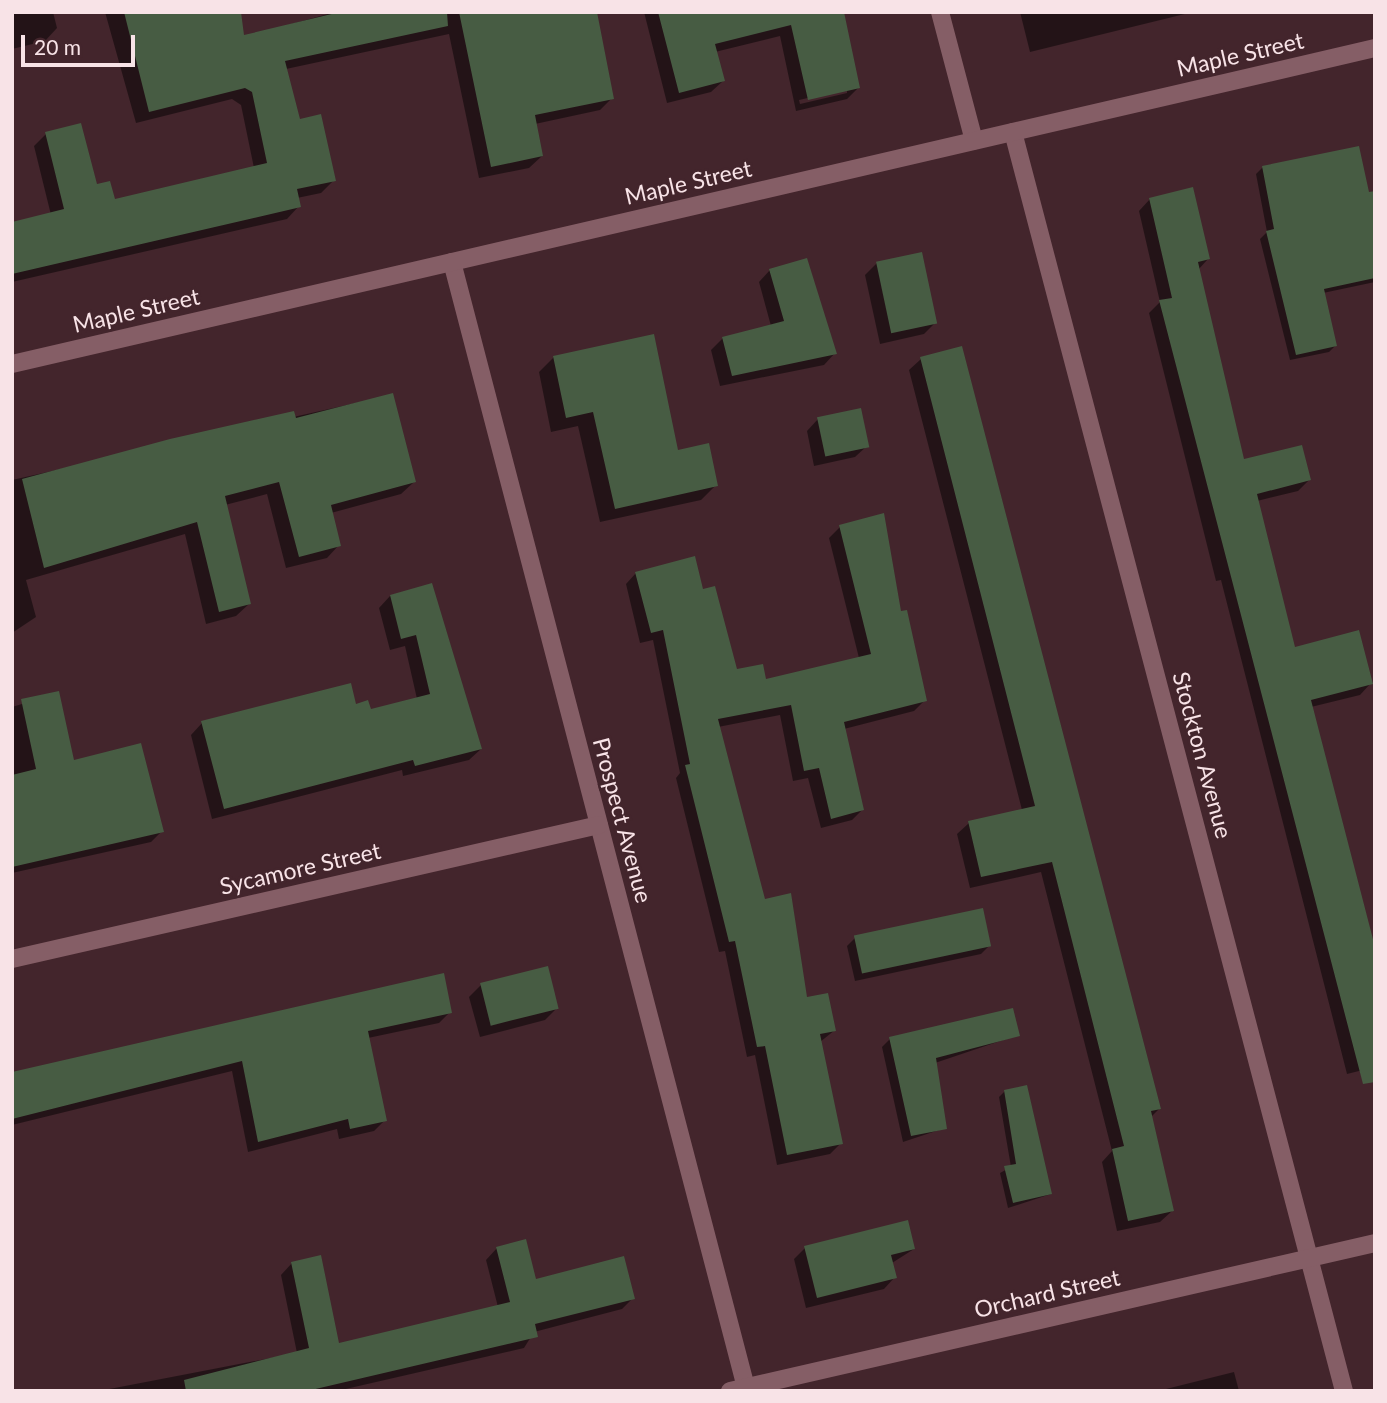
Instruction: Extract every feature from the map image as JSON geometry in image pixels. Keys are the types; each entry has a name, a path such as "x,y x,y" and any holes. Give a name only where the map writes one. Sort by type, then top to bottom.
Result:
{"street":[{"path":"940,12 974,141"},
{"name":"Maple Street","path":"12,364 1375,48"},
{"name":"Stockton Avenue","path":"1013,132 1344,1391"},
{"name":"Prospect Avenue","path":"452,262 599,825 741,1390"},
{"name":"Sycamore Street","path":"12,959 599,825"},
{"name":"Orchard Street","path":"741,1390 1375,1242"}],"building":[{"path":"124,12 241,12 244,35 340,12 447,12 448,26 285,61 300,119 321,114 336,181 297,189 301,207 12,274 12,222 64,209 45,132 81,123 97,184 110,181 115,199 267,163 252,92 245,88 149,112"},
{"path":"459,12 597,12 614,99 535,115 543,156 491,167"},
{"path":"658,12 844,12 860,88 808,100 791,25 715,44 725,81 679,93"},
{"path":"1359,146 1369,192 1375,191 1375,278 1324,289 1337,346 1296,355 1266,231 1274,229 1262,166"},
{"path":"1193,187 1210,259 1198,262 1244,459 1302,445 1311,480 1257,494 1295,647 1359,630 1373,684 1311,700 1375,947 1375,1082 1363,1084 1159,300 1172,298 1149,198"},
{"path":"922,252 937,323 891,333 876,262"},
{"path":"807,258 837,354 732,376 722,337 784,321 769,269"},
{"path":"654,334 678,450 709,443 718,486 615,509 593,412 566,418 553,356"},
{"path":"962,346 1161,1109 1151,1111 1174,1211 1128,1221 1112,1149 1124,1146 1052,862 981,877 968,821 1035,806 920,357"},
{"path":"393,393 416,482 331,505 341,546 299,557 279,482 225,496 251,604 219,612 197,522 44,568 22,479 170,439 294,411 296,418"},
{"path":"861,408 869,447 825,456 817,417"},
{"path":"884,513 901,611 907,610 927,701 844,722 864,810 831,819 819,768 804,771 791,705 718,719 765,899 791,893 807,997 828,993 836,1031 820,1034 843,1144 787,1155 765,1046 757,1047 735,941 729,942 685,765 690,764 663,630 651,633 635,572 695,556 703,589 715,586 737,669 763,664 766,679 871,654 839,525"},
{"path":"432,583 482,749 415,766 413,760 224,809 201,721 351,683 356,704 368,700 371,709 430,694 416,635 401,639 390,595"},
{"path":"59,691 74,760 141,743 164,832 12,867 12,775 36,769 21,699"},
{"path":"983,908 991,946 862,974 854,935"},
{"path":"548,966 559,1009 491,1026 480,983"},
{"path":"444,973 452,1013 368,1031 387,1121 350,1129 348,1119 258,1142 242,1061 12,1119 12,1072"},
{"path":"1013,1008 1020,1036 936,1058 947,1129 911,1136 889,1037"},
{"path":"1027,1085 1052,1194 1013,1203 1004,1166 1016,1164 1004,1090"},
{"path":"908,1220 915,1249 891,1255 897,1278 817,1298 804,1246"},
{"path":"526,1239 536,1279 624,1256 635,1299 535,1324 538,1337 307,1391 186,1391 184,1380 309,1348 291,1262 321,1255 339,1343 510,1302 496,1247"}]}
